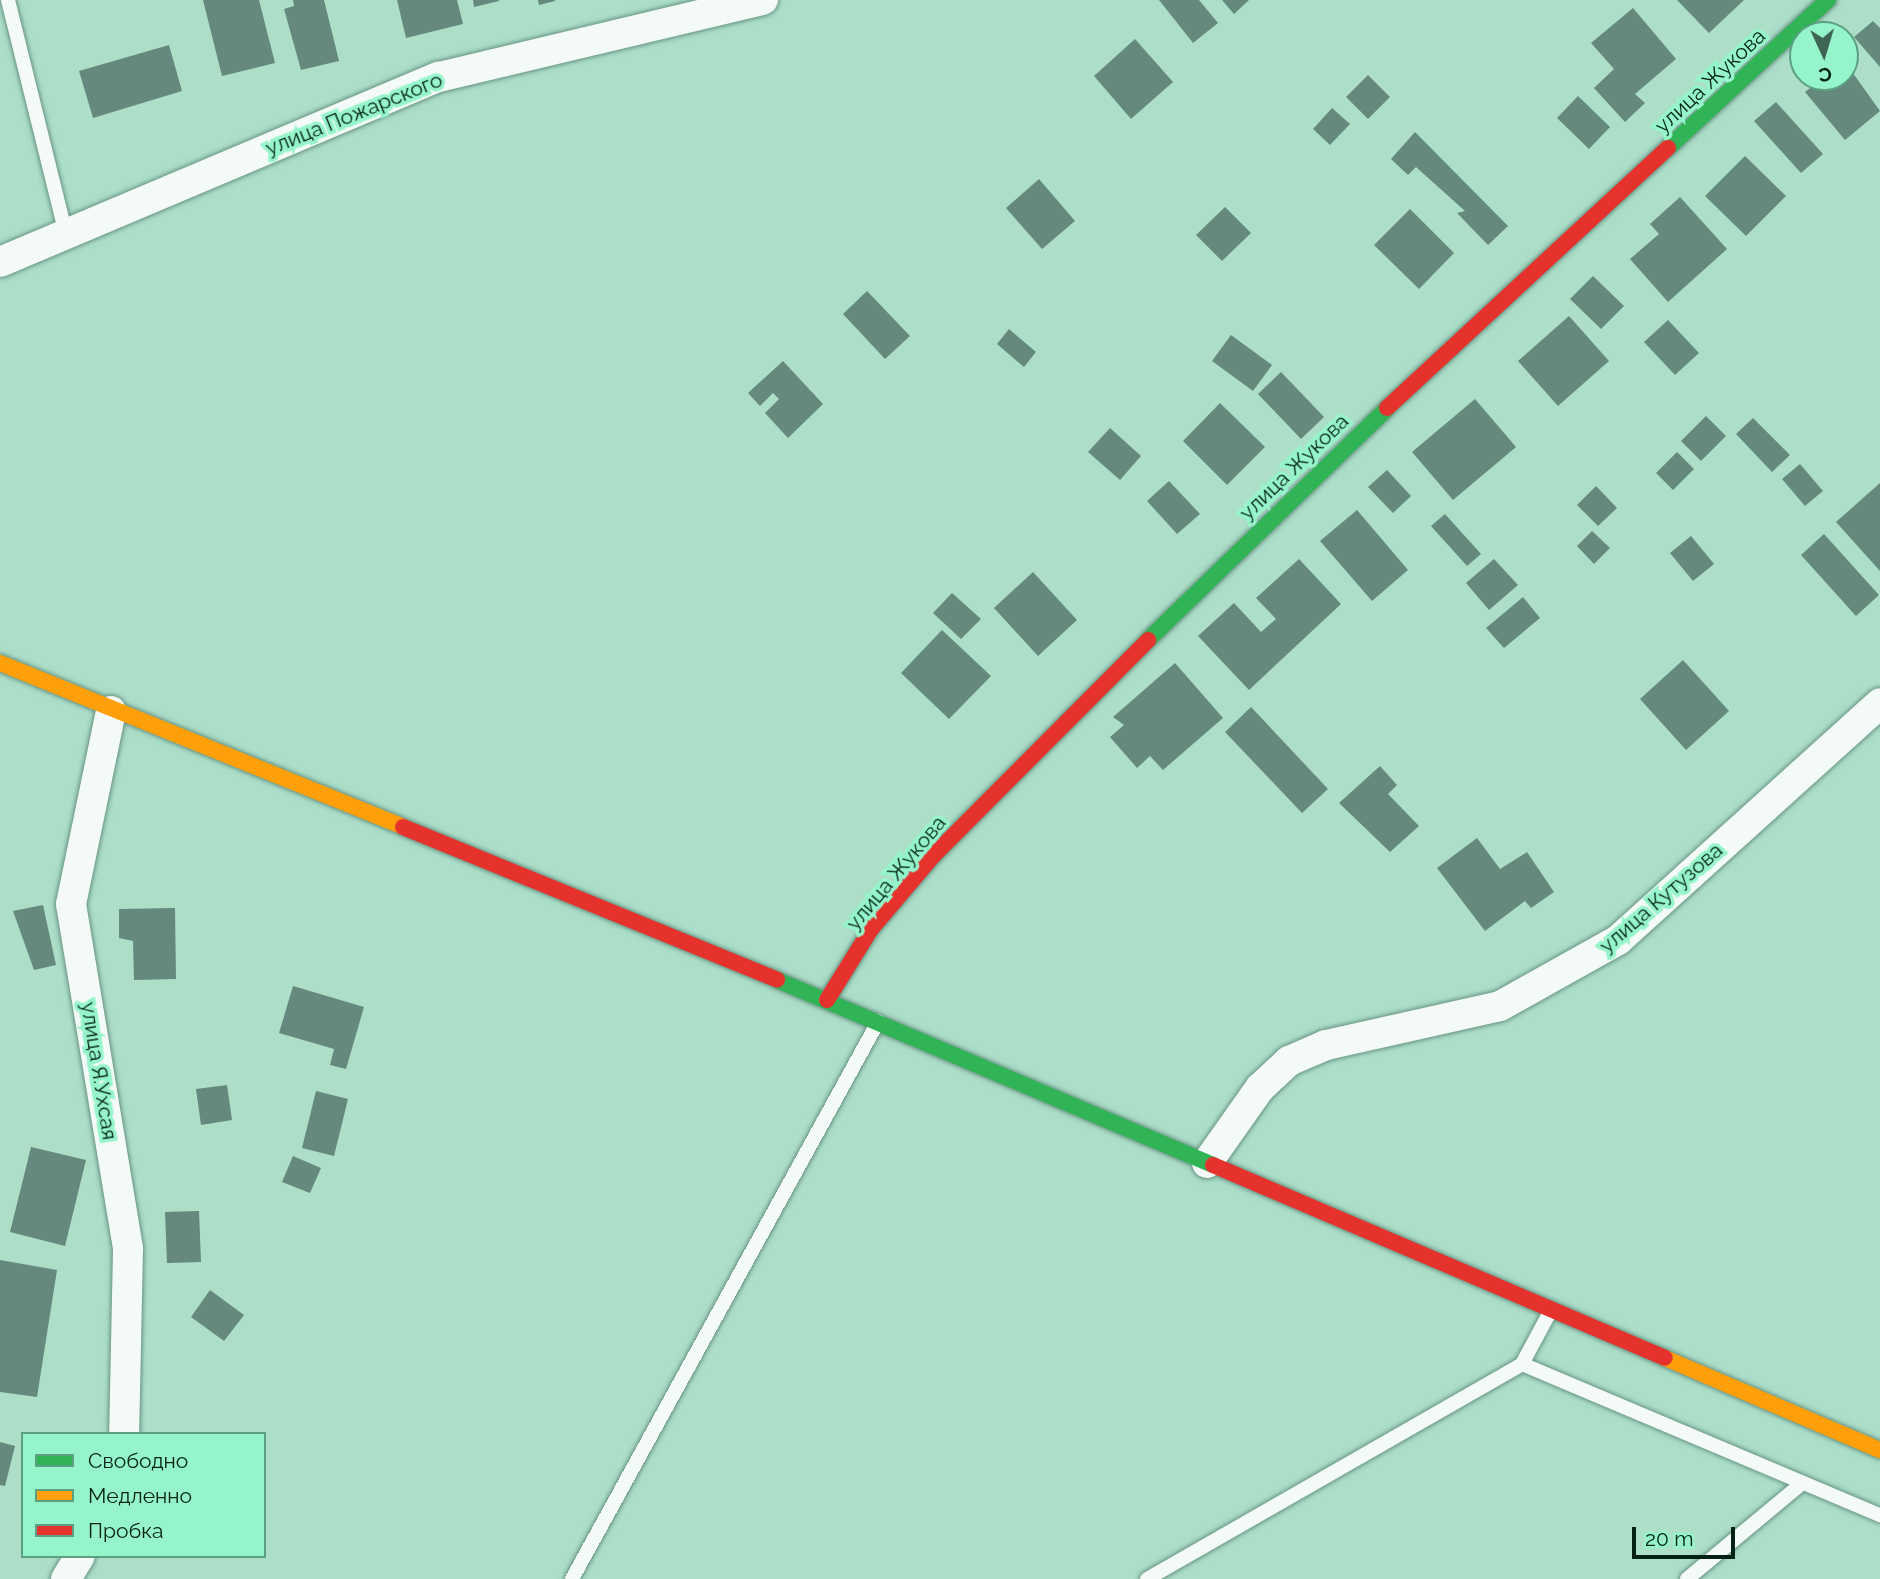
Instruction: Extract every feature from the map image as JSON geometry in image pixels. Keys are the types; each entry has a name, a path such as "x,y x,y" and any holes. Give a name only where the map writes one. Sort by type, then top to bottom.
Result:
{"street":[{"name":"улица Пожарского","path":"0,262 439,77 763,0"},
{"name":"улица Жукова","path":"827,1000 871,929 933,856 1300,488 1828,0"},
{"path":"0,663 111,711 878,1021 1550,1312 1880,1450"},
{"name":"улица Кутузова","path":"1207,1163 1260,1087 1289,1061 1325,1045 1500,1006 1618,940 1880,703"},
{"name":"улица Я.Ухсая","path":"111,711 71,904 128,1249 124,1432"},
{"path":"66,1579 79,1558"}],"lane":[{"path":"8,0 66,234"},
{"path":"572,1579 878,1021"},
{"path":"1147,1579 1522,1364 1550,1312"},
{"path":"1522,1364 1801,1484 1880,1515"},
{"path":"1687,1579 1801,1484"}],"building":[{"path":"203,0 259,0 275,63 222,76"},
{"path":"293,0 324,0 339,61 301,70 284,9 294,6"},
{"path":"397,0 457,0 463,24 406,38"},
{"path":"473,0 499,0 499,1 474,7"},
{"path":"538,0 555,0 555,1 539,5"},
{"path":"1159,0 1199,0 1218,23 1193,43"},
{"path":"1222,0 1249,0 1234,14"},
{"path":"1677,0 1744,0 1709,33"},
{"path":"1633,8 1676,59 1635,94 1645,103 1625,122 1594,88 1614,69 1591,43"},
{"path":"1873,21 1880,28 1880,67 1859,43 1859,33"},
{"path":"1135,39 1173,82 1131,119 1094,76"},
{"path":"169,45 182,91 93,118 79,71"},
{"path":"1368,75 1390,97 1368,119 1346,97"},
{"path":"1859,82 1880,111 1845,140 1805,92 1859,91"},
{"path":"1578,96 1610,127 1589,149 1557,118"},
{"path":"1776,102 1823,154 1801,173 1754,121"},
{"path":"1332,108 1350,124 1330,145 1313,129"},
{"path":"1415,132 1508,226 1488,245 1457,213 1465,211 1416,167 1408,175 1391,159"},
{"path":"1745,156 1786,196 1746,236 1705,196"},
{"path":"1039,179 1075,221 1042,249 1006,208"},
{"path":"1680,197 1727,249 1668,302 1630,259 1659,234 1650,224"},
{"path":"1225,207 1251,233 1222,261 1196,235"},
{"path":"1410,209 1454,253 1419,289 1374,245"},
{"path":"1593,276 1624,306 1601,329 1570,299"},
{"path":"867,291 910,336 885,359 843,314"},
{"path":"1569,316 1609,361 1558,406 1518,361"},
{"path":"1668,320 1699,353 1675,375 1644,342"},
{"path":"1009,329 1036,352 1024,367 997,344"},
{"path":"1231,335 1272,365 1253,391 1212,361"},
{"path":"783,361 823,404 788,438 765,413 779,399 773,393 760,406 748,393"},
{"path":"1281,372 1324,417 1301,439 1258,394"},
{"path":"1475,399 1516,447 1453,500 1412,452"},
{"path":"1220,403 1265,447 1227,485 1183,441"},
{"path":"1706,416 1726,436 1701,461 1681,441"},
{"path":"1753,418 1790,455 1772,472 1736,434"},
{"path":"1110,428 1141,456 1120,480 1088,452"},
{"path":"1677,452 1694,469 1673,490 1656,473"},
{"path":"1800,464 1823,491 1805,506 1782,479"},
{"path":"1387,470 1411,496 1393,513 1368,487"},
{"path":"1169,481 1200,514 1177,534 1147,501"},
{"path":"1880,483 1880,571 1836,522"},
{"path":"1596,486 1617,508 1598,526 1577,505"},
{"path":"1357,510 1408,570 1372,601 1320,541"},
{"path":"1445,514 1481,554 1467,566 1431,526"},
{"path":"1592,531 1610,548 1594,564 1577,546"},
{"path":"1824,534 1879,595 1856,616 1801,555"},
{"path":"1691,536 1714,564 1693,581 1670,553"},
{"path":"1299,559 1341,604 1249,690 1198,636 1234,603 1261,632 1276,619 1256,598"},
{"path":"1494,559 1518,585 1489,610 1466,583"},
{"path":"1033,572 1077,620 1038,656 994,608"},
{"path":"952,593 981,619 961,639 933,613"},
{"path":"1523,597 1540,618 1504,648 1486,628"},
{"path":"942,630 991,676 949,719 901,673"},
{"path":"1683,660 1729,711 1686,750 1640,699"},
{"path":"1175,663 1223,718 1163,770 1150,756 1137,768 1110,737 1124,725 1113,717"},
{"path":"1251,707 1328,789 1302,813 1225,732"},
{"path":"1380,766 1397,785 1388,794 1419,826 1390,852 1339,803"},
{"path":"1477,838 1500,869 1527,852 1554,892 1531,908 1525,901 1485,931 1437,868"},
{"path":"43,905 56,965 34,970 13,911"},
{"path":"175,908 176,979 134,980 133,941 119,938 119,909"},
{"path":"293,986 364,1007 346,1069 330,1065 334,1049 279,1033"},
{"path":"227,1085 232,1120 201,1125 196,1089"},
{"path":"316,1091 348,1099 334,1156 302,1148"},
{"path":"31,1147 86,1160 65,1246 10,1232"},
{"path":"293,1156 321,1168 310,1193 282,1182"},
{"path":"199,1211 201,1262 167,1263 165,1212"},
{"path":"0,1260 57,1270 37,1397 0,1392"},
{"path":"210,1290 244,1315 224,1341 191,1317"},
{"path":"0,1442 15,1446 5,1486 0,1485"}],"traffic: fast":[{"path":"1668,148 1828,0"},
{"path":"1148,640 1387,408"},
{"path":"777,980 1213,1165"}],"traffic: slow":[{"path":"0,663 403,827"},
{"path":"1665,1358 1880,1450"}],"traffic: jam":[{"path":"1387,408 1668,148"},
{"path":"827,1000 871,929 933,856 1148,640"},
{"path":"403,827 777,980"},
{"path":"1213,1165 1665,1358"}]}
